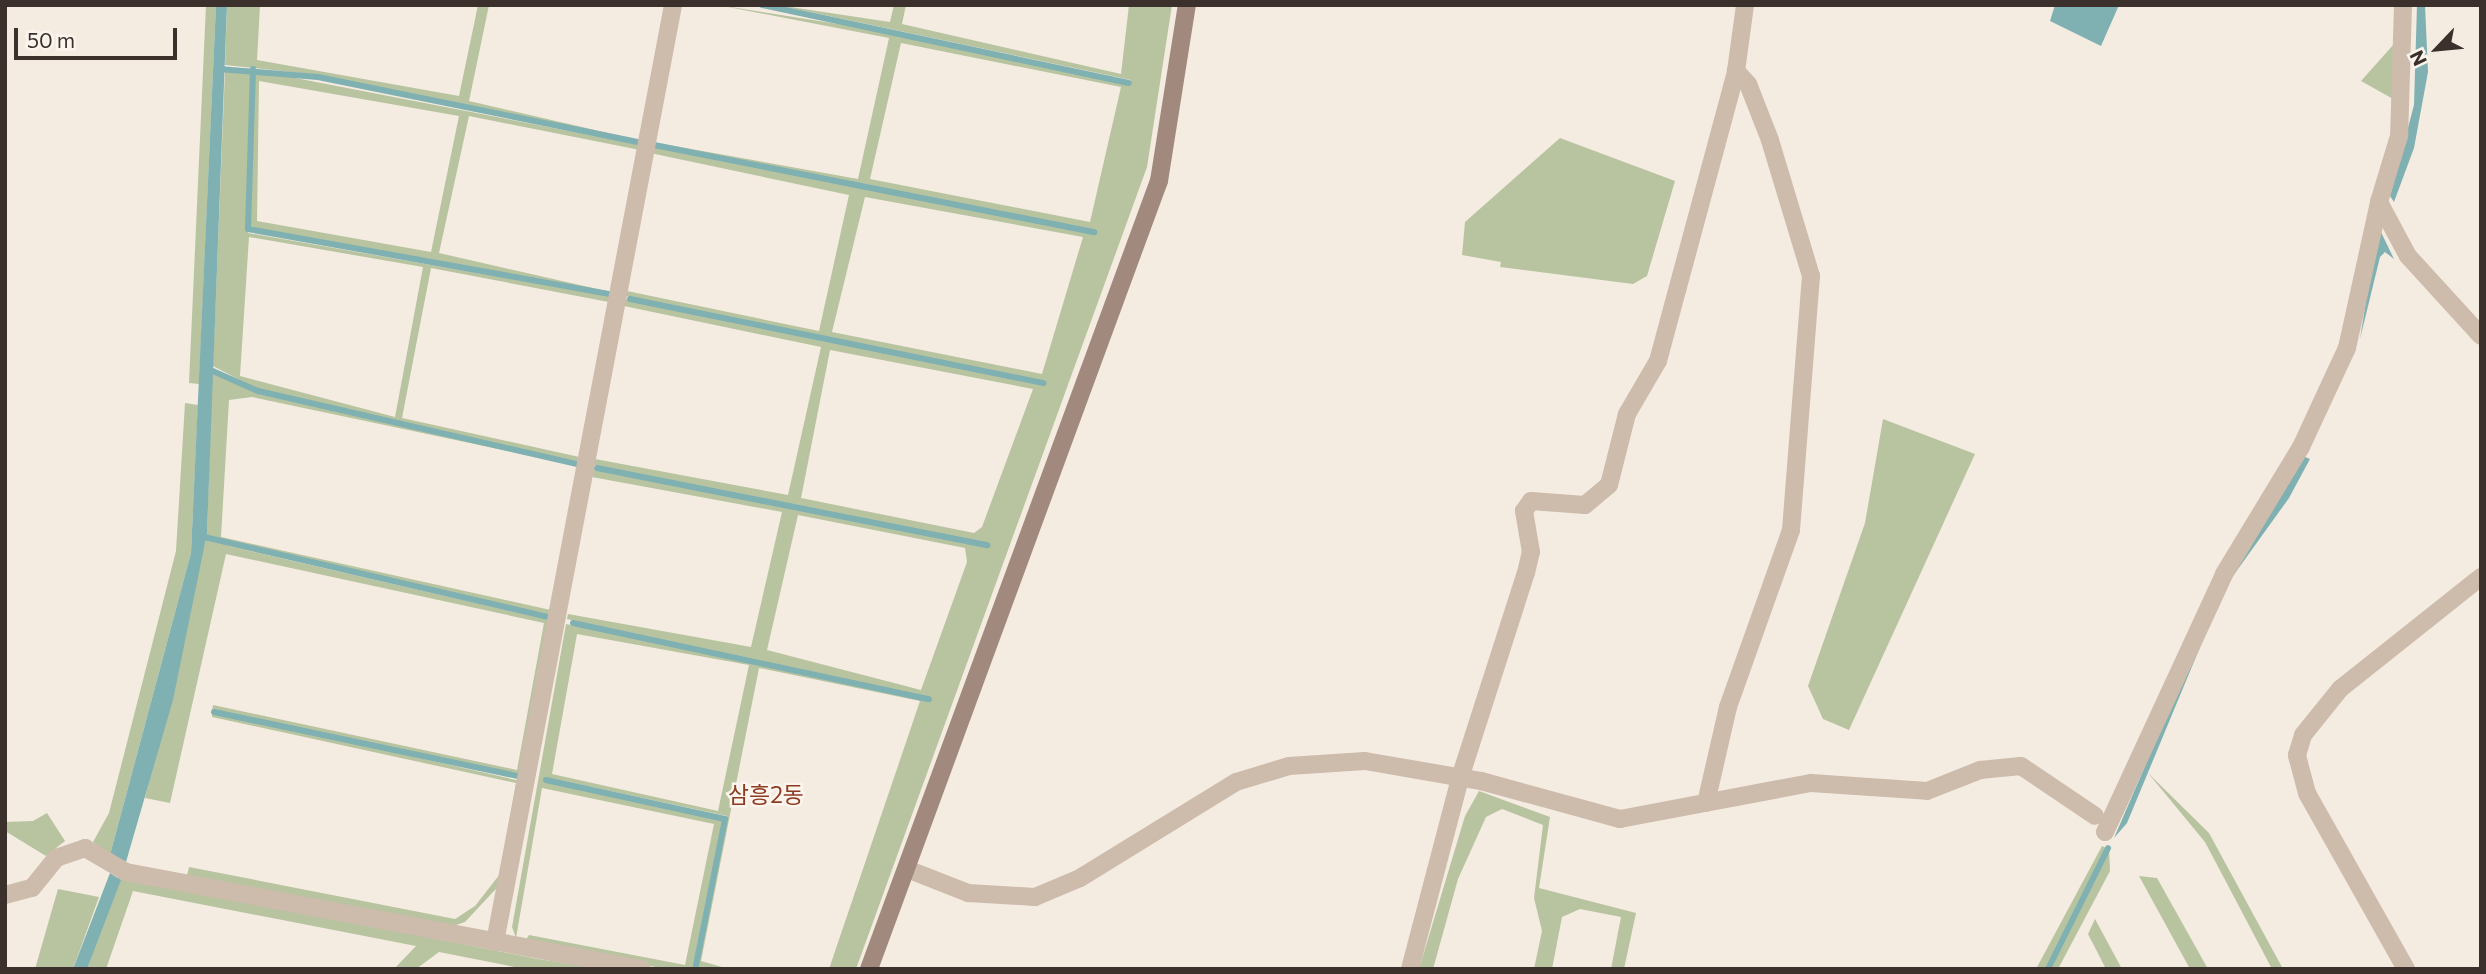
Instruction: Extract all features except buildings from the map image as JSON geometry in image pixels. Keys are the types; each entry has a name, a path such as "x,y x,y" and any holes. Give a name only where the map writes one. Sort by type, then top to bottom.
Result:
{"street":[{"path":"495,942 673,5"},
{"path":"869,969 1159,181 1186,5"},
{"path":"1410,969 1460,778 1526,573 1531,552 1524,511 1531,501 1585,505 1609,485 1627,414 1658,362 1736,71 1745,5"},
{"path":"907,869 968,893 1035,897 1263,772 1365,761 1460,778 1602,818 1836,781 1927,791 1980,770 2021,766 2100,824 2136,777 2149,728 2200,622 2301,447 2347,348 2379,202 2399,136 2403,5"},
{"path":"1706,803 1728,707 1791,530 1811,276 1770,140 1748,84 1736,71"},
{"path":"2379,202 2408,256 2481,336"},
{"path":"2406,969 2348,857 2306,793 2297,755 2303,735 2340,689 2481,578"},
{"path":"5,895 32,888 56,858 85,848 126,872 642,969"}],"green space":[{"path":"206,5 216,5 199,384 189,383"},
{"path":"227,5 260,5 257,60 459,96 478,5 489,5 469,101 643,141 318,75 225,65"},
{"path":"718,5 895,33 1130,85 1131,80 777,5 890,22 894,5 906,5 902,24 1121,74 1129,5 1172,5 1147,167 856,969 829,969 920,701 759,668 701,961 729,969 667,969 523,944 529,935 685,965 714,824 542,788 516,938 512,927 566,624 932,698 567,619 568,614 751,647 782,512 592,477 594,469 989,546 594,465 595,459 788,495 821,347 624,306 625,299 1046,382 626,296 627,291 819,331 849,195 650,153 651,147 1099,231 652,142 858,179 889,38","holes":["901,43 1121,87 1090,222 870,179","865,197 1083,237 1042,374 832,332","830,350 1033,389 982,527 974,533 801,498","798,515 965,548 967,562 921,690 767,650","577,634 749,665 718,811 552,774","550,778 727,816 696,967 722,820"]},
{"path":"2394,44 2395,100 2361,81"},
{"path":"251,70 248,233 615,297 614,303 431,268 402,418 584,458 584,463 259,390 213,366 225,71","holes":["249,237 423,267 395,417 240,376"]},
{"path":"254,70 641,145 640,150 469,116 439,253 615,293 250,228","holes":["259,81 459,116 431,252 257,221"]},
{"path":"1560,138 1675,181 1647,276 1633,284 1500,267 1501,262 1462,255 1465,222"},
{"path":"212,372 259,394 583,467 252,397 229,400 221,537 555,611 554,617 223,545 554,621 525,775 212,711 213,705 517,770 544,623 226,554 170,803 145,798 207,533"},
{"path":"185,403 198,405 191,553 110,855 93,842 109,813 176,551"},
{"path":"1883,419 1975,454 1849,730 1823,719 1808,686 1865,523"},
{"path":"212,711 525,782 506,878 465,922 450,927 187,876 189,867 455,919 475,906 500,874 516,783 212,717"},
{"path":"2148,773 2209,833 2283,969 2272,969 2205,842"},
{"path":"1479,791 1550,817 1539,888 1636,913 1624,969 1611,969 1621,917 1580,909 1562,917 1552,969 1534,969 1542,931 1534,898 1543,825 1502,809 1486,817 1458,879 1433,969 1419,969 1465,816"},
{"path":"47,813 65,841 46,856 5,831 5,822 33,821"},
{"path":"2102,846 2106,848 2093,884 2046,969 2036,969"},
{"path":"2109,849 2110,871 2058,969 2051,969"},
{"path":"119,876 538,959 602,969 525,969 439,952 416,969 394,969 416,946 133,891 106,969 87,969"},
{"path":"2139,876 2157,878 2208,969 2190,969"},
{"path":"58,889 99,897 73,969 35,969"},
{"path":"2095,919 2122,969 2106,969 2088,934"}],"water":[{"path":"216,5 227,5 207,533 173,700 126,862 110,855 191,553"},
{"path":"2055,5 2119,5 2101,46 2050,21"},
{"path":"2417,5 2425,5 2428,72 2414,148 2394,202 2390,196 2414,105"},
{"path":"2378,226 2394,259 2385,252 2380,257 2360,339"},
{"path":"2303,456 2310,459 2289,498 2225,587 2127,823 2114,838 2229,572"},
{"path":"110,873 121,880 87,969 73,969"}],"waterway":[{"path":"762,5 1129,83"},
{"path":"219,69 318,77 642,143"},
{"path":"253,69 248,229 611,294"},
{"path":"654,145 1095,232"},
{"path":"630,299 1044,383"},
{"path":"206,368 258,391 582,465"},
{"path":"597,468 987,545"},
{"path":"200,536 552,618"},
{"path":"573,623 929,699"},
{"path":"214,712 523,777"},
{"path":"546,780 725,819 696,965"},
{"path":"2048,969 2108,848"}],"district":[{"name":"삼흥2동","path":"766,794"}]}
